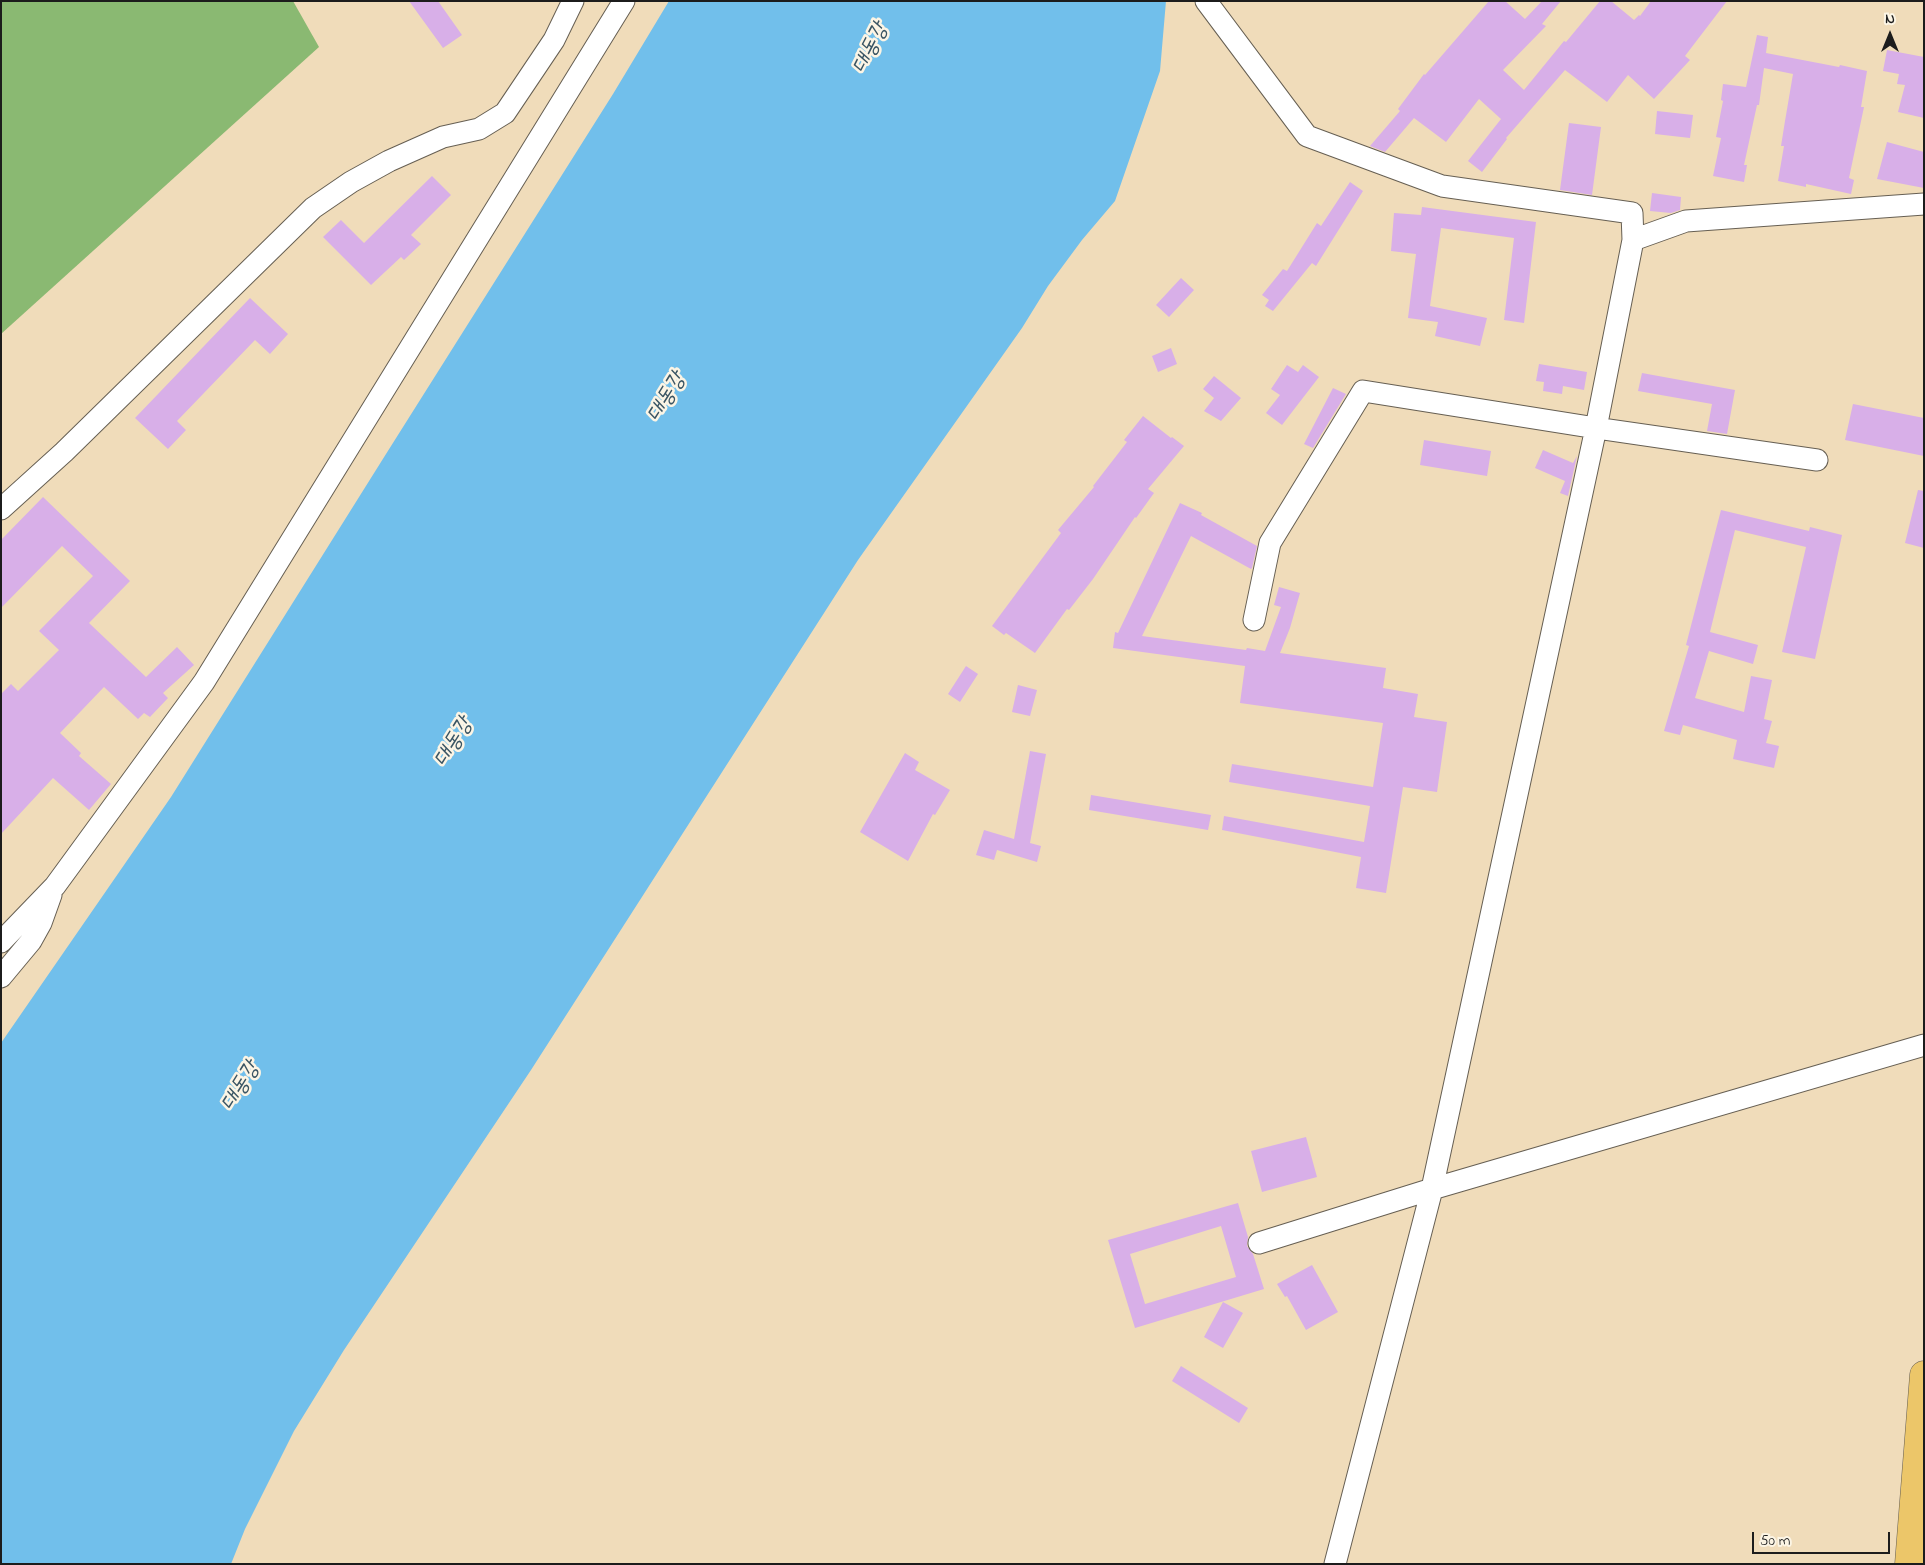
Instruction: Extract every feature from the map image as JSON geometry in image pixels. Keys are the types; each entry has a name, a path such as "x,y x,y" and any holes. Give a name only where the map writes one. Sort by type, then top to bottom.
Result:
{"main road":[{"path":"1910,1564 1924,1375"}],"street":[{"path":"1,509 64,452 313,208 389,160 443,137 479,129 505,113 554,40 573,1"},
{"path":"1,942 55,886 204,682 624,1"},
{"path":"1206,1 1307,136 1442,186 1632,214 1633,240 1596,428 1432,1189 1335,1564"},
{"path":"1633,240 1686,221 1924,204"},
{"path":"1254,620 1270,543 1363,391 1596,428 1817,460"},
{"path":"1,977 34,935 41,923 55,886"},
{"path":"1259,1243 1432,1189 1924,1044"}],"green space":[{"path":"1,1 293,1 319,47 1,334"}],"water":[{"name":"대동강","path":"669,1 1166,1 1160,71 1115,201 1082,240 1048,286 1022,328 858,560 531,1070 344,1350 294,1431 245,1529 231,1564 1,1564 1,1043 171,797 613,94"}],"building":[{"path":"409,1 438,1 462,35 443,48"},
{"path":"1489,1 1505,1 1525,19 1542,1 1561,1 1542,24 1546,26 1503,70 1524,90 1600,1 1611,1 1634,20 1640,16 1651,1 1727,1 1685,56 1690,60 1654,99 1628,75 1607,102 1565,70 1506,138 1482,172 1468,161 1501,119 1479,99 1446,142 1414,118 1385,152 1370,146 1400,111 1398,109 1424,74"},
{"path":"1757,35 1768,37 1766,53 1867,71 1861,107 1864,107 1849,178 1854,180 1851,194 1806,184 1806,187 1778,181 1784,146 1781,146 1793,74 1764,68 1759,105 1757,105 1744,165 1747,165 1744,182 1713,176 1721,138 1716,137 1723,101 1721,100 1723,84 1746,87"},
{"path":"1887,50 1924,57 1924,118 1898,112 1905,85 1897,84 1899,74 1883,71"},
{"path":"1657,111 1693,115 1690,138 1655,134"},
{"path":"1569,123 1601,127 1592,195 1560,190"},
{"path":"1887,142 1924,152 1924,188 1877,179"},
{"path":"432,176 451,195 411,235 421,244 404,260 401,257 371,285 323,237 341,220 364,243"},
{"path":"1350,182 1363,191 1316,266 1312,263 1273,311 1265,306 1269,300 1262,295 1283,269 1287,271 1317,223 1321,226"},
{"path":"1652,193 1681,197 1680,210 1671,213 1650,211"},
{"path":"1422,207 1536,222 1524,323 1504,320 1514,238 1441,228 1430,306 1487,318 1480,346 1435,336 1438,322 1408,318 1416,254 1391,251 1394,213 1421,215"},
{"path":"1181,278 1194,290 1169,317 1156,305"},
{"path":"250,298 288,334 270,354 255,340 177,421 186,430 168,449 135,418"},
{"path":"1171,348 1177,364 1158,372 1152,356"},
{"path":"1539,364 1587,372 1584,390 1563,386 1562,394 1543,391 1544,382 1536,381"},
{"path":"1287,365 1298,372 1303,365 1319,377 1282,425 1266,413 1280,395 1271,389"},
{"path":"1642,373 1735,390 1727,434 1707,431 1712,404 1638,391"},
{"path":"1214,376 1241,398 1221,421 1204,411 1214,398 1203,389"},
{"path":"1333,388 1346,394 1313,448 1304,444"},
{"path":"1853,404 1924,418 1924,456 1845,440"},
{"path":"1143,416 1184,446 1148,489 1154,493 1135,517 1093,579 1069,610 1067,609 1035,653 1006,633 1004,635 992,626 1061,533 1058,530 1094,487 1127,442 1124,440"},
{"path":"1424,440 1491,451 1487,476 1420,465"},
{"path":"1543,450 1573,463 1577,456 1568,496 1560,493 1565,481 1535,468"},
{"path":"1918,490 1924,491 1924,548 1905,543"},
{"path":"43,497 130,581 89,623 146,677 177,647 194,665 163,693 168,698 150,717 144,713 138,719 104,687 60,733 81,753 79,756 111,784 89,810 53,778 1,834 1,694 11,684 18,691 59,650 39,631 93,576 62,546 1,608 1,540"},
{"path":"1180,503 1202,513 1201,515 1257,546 1252,568 1191,536 1142,636 1265,651 1281,607 1274,605 1279,587 1300,593 1290,628 1280,653 1386,668 1383,688 1418,694 1414,717 1447,722 1437,792 1403,787 1386,893 1356,888 1361,857 1222,830 1224,816 1364,842 1370,806 1229,782 1232,764 1373,787 1383,723 1240,703 1245,666 1113,648 1115,632 1118,633"},
{"path":"1721,510 1809,531 1810,527 1842,535 1815,659 1782,652 1806,547 1735,530 1710,632 1758,645 1753,664 1709,651 1695,698 1744,712 1751,676 1772,680 1764,719 1772,721 1766,743 1779,746 1774,768 1733,759 1737,740 1683,725 1680,735 1664,731 1689,646 1686,645"},
{"path":"966,666 978,674 960,702 948,694"},
{"path":"1018,685 1037,690 1030,716 1012,712"},
{"path":"1030,751 1046,754 1030,843 1041,846 1037,862 997,850 994,860 976,855 984,830 1014,839"},
{"path":"905,753 919,762 915,770 950,790 935,815 933,814 908,861 860,832"},
{"path":"1091,795 1211,815 1208,830 1089,810"},
{"path":"1306,1137 1317,1177 1262,1192 1251,1151"},
{"path":"1238,1203 1248,1237 1247,1246 1253,1254 1264,1289 1135,1328 1108,1240","holes":["1221,1226 1236,1277 1145,1304 1130,1254"]},
{"path":"1312,1265 1338,1312 1306,1330 1287,1296 1285,1297 1277,1284"},
{"path":"1223,1302 1243,1313 1223,1348 1204,1337"},
{"path":"1181,1366 1248,1408 1239,1423 1172,1381"}]}
